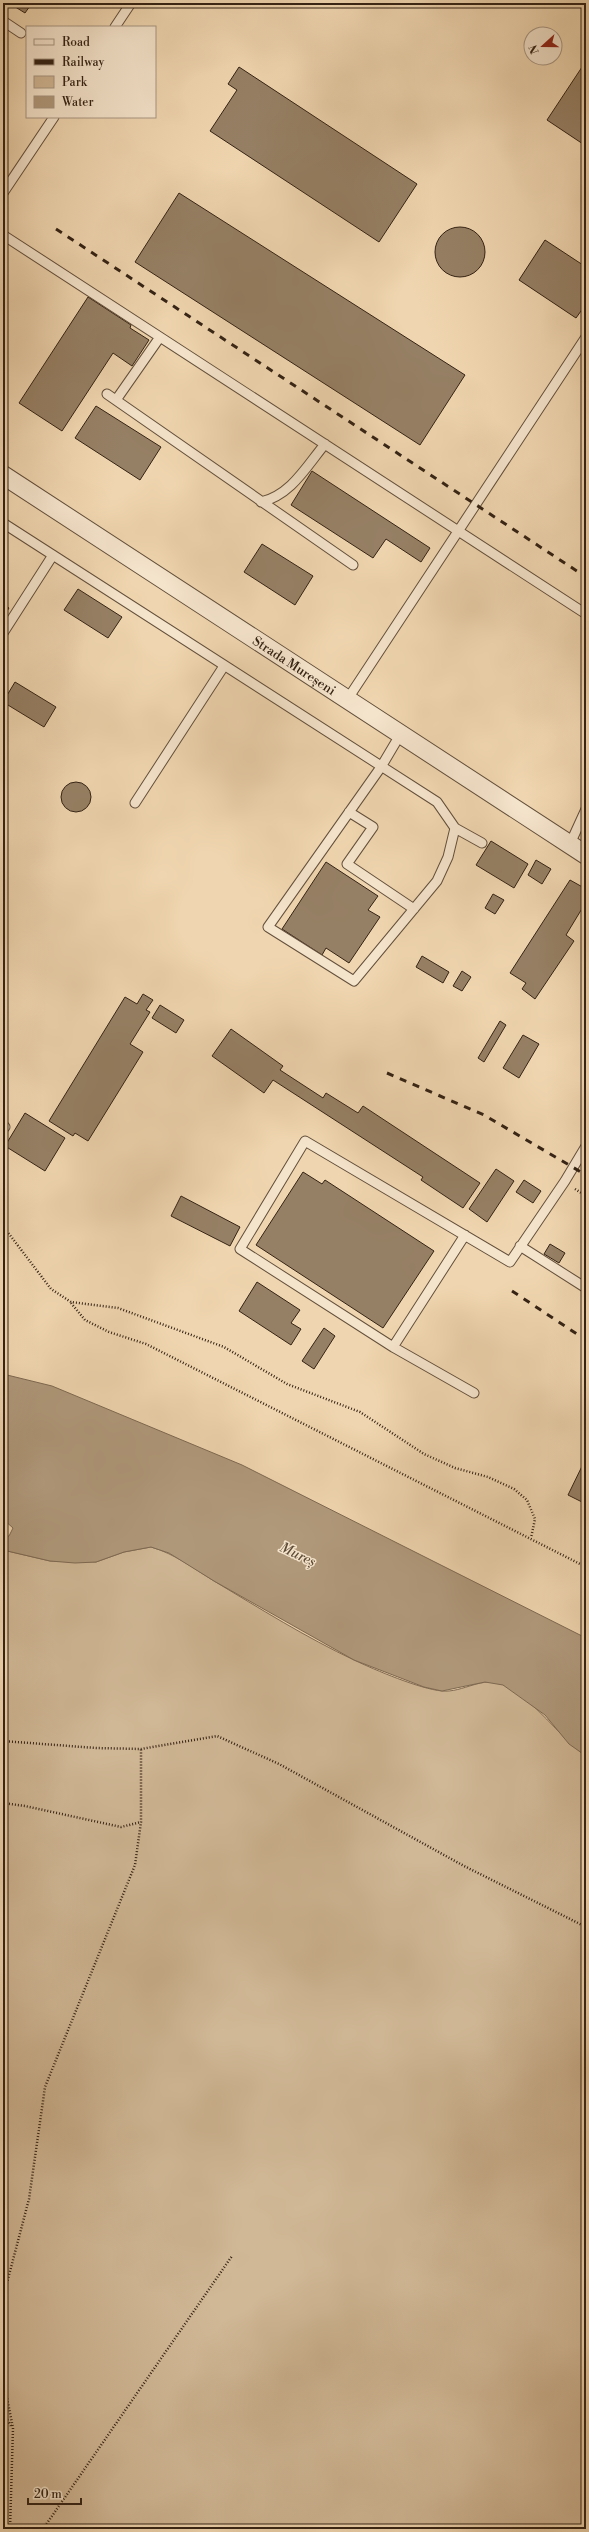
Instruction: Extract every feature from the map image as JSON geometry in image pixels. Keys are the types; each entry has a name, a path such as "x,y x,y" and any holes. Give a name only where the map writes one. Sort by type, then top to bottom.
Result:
{"street":[{"name":"Strada Mureșeni","path":"3,475 400,736 586,855"}],"lane":[{"path":"116,26 131,3"},
{"path":"3,21 21,33"},
{"path":"3,193 53,118"},
{"path":"3,235 586,614"},
{"path":"116,400 160,337"},
{"path":"347,700 586,337"},
{"path":"107,394 353,566"},
{"path":"261,502 276,499 289,488 325,444"},
{"path":"3,523 437,802 455,828 482,843"},
{"path":"3,633 53,555"},
{"path":"136,803 224,666"},
{"path":"400,736 381,767 268,927 354,981 437,881 448,857 455,828"},
{"path":"570,844 586,809"},
{"path":"349,812 373,827 347,864 414,909"},
{"path":"474,1393 393,1347 240,1249 305,1141 510,1262 586,1146"},
{"path":"393,1347 465,1235"},
{"path":"520,1246 586,1288"}],"path":[{"path":"3,1226 51,1289 71,1302 85,1320 109,1332 146,1344 586,1566"},
{"path":"71,1302 118,1308 224,1347 287,1384 360,1412 424,1454 455,1468 488,1477 514,1489 527,1500 535,1519 532,1538"},
{"path":"3,1740 96,1748 141,1749 217,1736 279,1764 464,1866 586,1927"},
{"path":"3,2298 29,2199 45,2087 135,1866 141,1822 141,1749"},
{"path":"3,1803 25,1806 121,1827 141,1822"},
{"path":"43,2529 232,2256"},
{"path":"3,2378 13,2428 10,2529"},
{"path":"3,2412 13,2428"}],"green space":[{"path":"151,1547 168,1553 184,1562 266,1612 319,1642 385,1674 422,1687 442,1691 458,1690 488,1682 496,1682 504,1685 527,1700 586,1756 586,2529 3,2529 3,1550 50,1561 96,1562 124,1552"}],"water":[{"name":"Mureș","path":"3,1374 52,1386 242,1465 586,1638 586,1756 569,1744 545,1715 503,1685 485,1682 442,1691 424,1687 354,1660 214,1581 169,1553 151,1547 124,1552 96,1562 75,1563 50,1561 3,1550 3,1538 9,1536 13,1528 3,1519"}],"building":[{"path":"9,3 32,3 25,13"},
{"path":"586,61 586,146 547,120"},
{"path":"239,67 417,184 379,242 210,131 237,90 228,84"},
{"path":"179,193 465,375 420,445 135,262"},
{"path":"460,227 470,229 478,234 483,242 485,252 483,262 478,270 470,275 460,277 450,275 442,270 437,262 435,252 437,242 442,234 450,229"},
{"path":"545,240 586,267 586,304 576,318 519,280"},
{"path":"88,297 131,325 130,328 149,340 132,366 113,353 62,431 19,403"},
{"path":"96,406 161,447 140,480 75,438"},
{"path":"312,471 430,548 421,562 386,539 373,558 291,505"},
{"path":"262,544 313,576 295,605 244,572"},
{"path":"78,589 122,617 108,638 64,610"},
{"path":"3,604 9,608 3,617"},
{"path":"15,682 56,707 44,727 3,702"},
{"path":"76,782 82,783 90,791 90,803 82,811 76,812 70,811 62,803 61,797 62,791 70,783"},
{"path":"491,841 528,864 514,888 476,865"},
{"path":"536,860 551,869 542,884 528,875"},
{"path":"326,862 378,896 368,910 380,917 349,963 326,948 322,955 282,929"},
{"path":"570,880 586,889 586,902 566,935 574,941 535,999 522,989 526,983 510,973"},
{"path":"493,894 504,900 495,914 485,908"},
{"path":"422,956 449,972 443,983 416,967"},
{"path":"462,971 471,977 462,991 453,986"},
{"path":"143,994 153,1000 146,1010 150,1012 130,1044 143,1052 88,1141 75,1133 73,1136 49,1121 125,997 137,1004"},
{"path":"160,1005 184,1020 176,1033 152,1018"},
{"path":"500,1021 506,1025 484,1062 478,1058"},
{"path":"231,1029 283,1066 280,1070 323,1098 326,1093 358,1113 363,1106 480,1183 463,1208 421,1180 423,1177 273,1080 264,1093 212,1056"},
{"path":"523,1035 539,1044 519,1078 503,1068"},
{"path":"25,1113 65,1138 45,1171 5,1146"},
{"path":"496,1169 514,1181 487,1222 469,1209"},
{"path":"303,1172 322,1184 325,1180 434,1251 383,1328 256,1245"},
{"path":"524,1180 541,1191 533,1203 516,1192"},
{"path":"181,1196 240,1227 230,1246 171,1216"},
{"path":"550,1244 565,1253 559,1263 544,1254"},
{"path":"257,1282 300,1310 291,1323 301,1329 291,1345 239,1311"},
{"path":"324,1328 335,1336 314,1369 302,1361"},
{"path":"586,1458 586,1504 568,1495"}],"railway":[{"path":"56,229 586,577"},
{"path":"387,1073 484,1115 586,1175"},
{"path":"512,1291 586,1340"}]}
